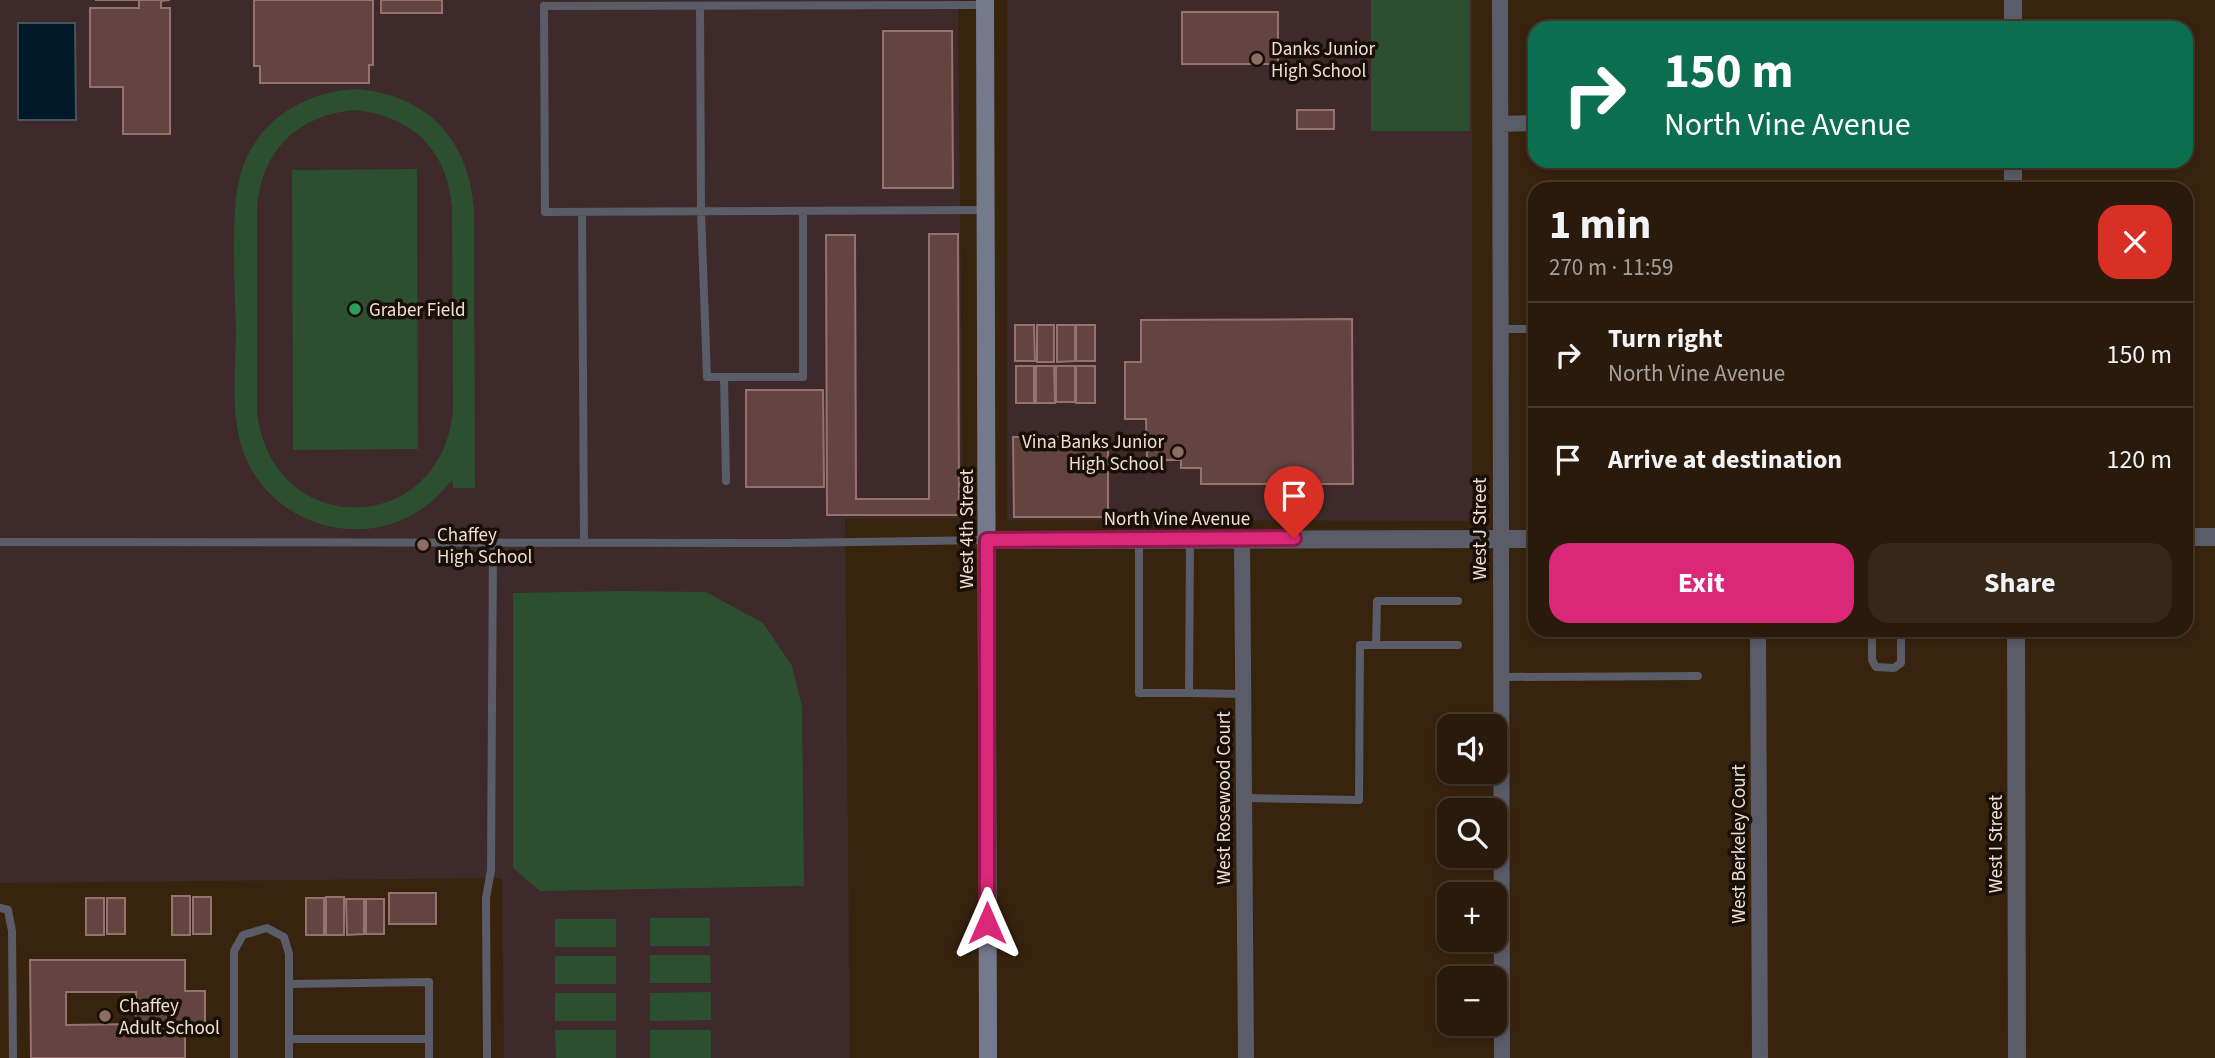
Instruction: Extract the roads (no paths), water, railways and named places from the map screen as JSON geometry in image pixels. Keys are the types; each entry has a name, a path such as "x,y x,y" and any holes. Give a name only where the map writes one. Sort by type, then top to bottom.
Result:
{"main road":[{"name":"West 4th Street","path":"985,3 988,1058"}],"street":[{"name":"West J Street","path":"1500,0 1502,1058"},
{"path":"2013,0 2013,21"},
{"path":"1500,124 1528,123"},
{"path":"2193,537 2215,537"},
{"name":"West Rosewood Court","path":"1242,538 1246,1058"},
{"name":"North Vine Avenue","path":"987,540 1528,539"},
{"name":"West Berkeley Court","path":"1758,637 1760,1058"},
{"name":"West I Street","path":"2016,637 2017,1058"}],"lane":[{"path":"985,3 700,6 542,3 545,212 986,210"},
{"path":"700,6 701,211 707,377 803,377 803,211"},
{"path":"582,212 584,543"},
{"path":"1500,329 1528,329"},
{"path":"724,377 726,481"},
{"path":"1139,539 1139,693 1244,694"},
{"path":"1189,693 1190,539"},
{"path":"0,542 584,543 987,540"},
{"path":"487,1058 486,898 491,870 493,543"},
{"path":"1377,645 1377,601 1458,601"},
{"path":"1872,637 1872,660 1876,667 1894,667 1901,663 1901,637"},
{"path":"1244,798 1359,800 1360,645 1458,645"},
{"path":"1500,677 1698,676"},
{"path":"0,908 8,910 12,931 13,1058"},
{"path":"234,1058 234,951 243,934 267,928 285,937 289,954 289,1058"},
{"path":"289,984 429,982 429,1058"},
{"path":"289,1039 429,1039"}],"water":[{"path":"18,23 75,23 76,120 18,120"}],"place":[{"name":"Danks Junior High School","path":"1257,59"},
{"name":"Graber Field","path":"355,309"},
{"name":"Vina Banks Junior High School","path":"1178,452"},
{"name":"Chaffey High School","path":"423,545"},
{"name":"Chaffey Adult School","path":"105,1016"}]}
